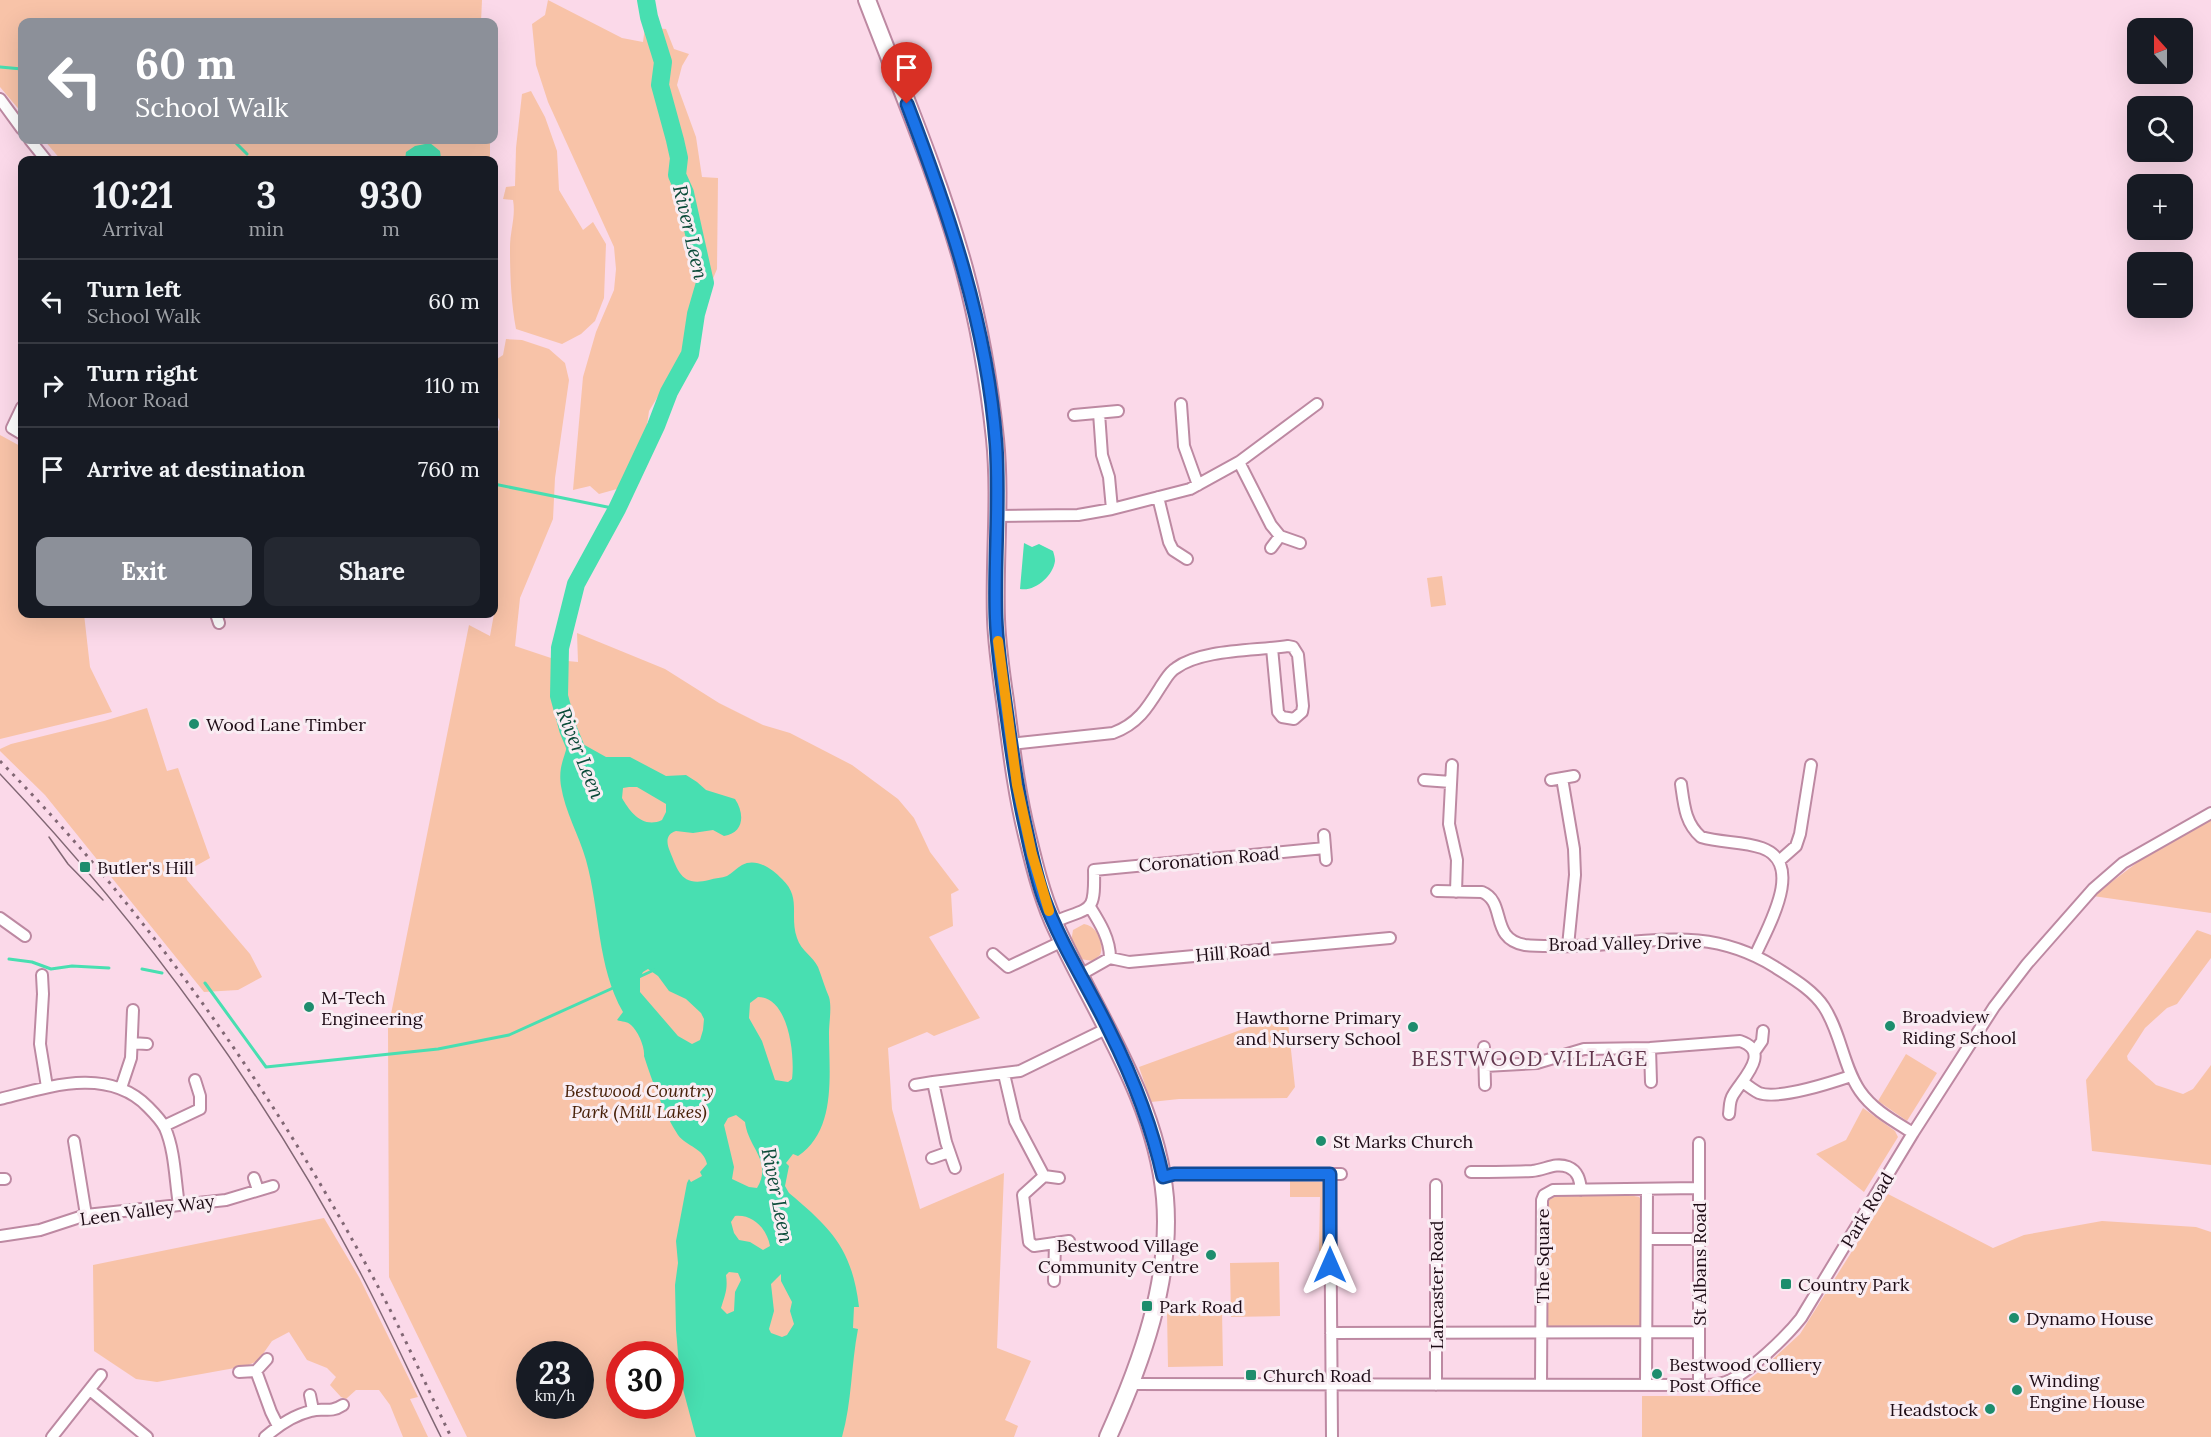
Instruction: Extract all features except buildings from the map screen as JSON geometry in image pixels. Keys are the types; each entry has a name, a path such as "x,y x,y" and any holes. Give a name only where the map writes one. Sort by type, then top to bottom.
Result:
{"main road":[{"path":"867,0 941,195 971,293 996,442 996,618 1010,744 1028,838 1044,897 1063,941 1108,1028 1145,1115 1163,1177 1166,1223 1164,1257 1151,1320 1131,1384 1108,1437"}],"street":[{"path":"0,99 18,124"},
{"path":"33,144 43,156"},
{"path":"1181,404 1187,459 1198,485"},
{"path":"997,516 1078,515 1158,498 1198,485 1239,462 1317,404"},
{"path":"1074,415 1118,411"},
{"path":"1099,413 1102,455 1109,477 1112,509"},
{"path":"18,415 12,428 18,432"},
{"path":"1182,422 1195,423"},
{"path":"1239,462 1253,494 1271,525 1280,536 1300,543"},
{"path":"1158,498 1171,546 1187,559"},
{"path":"1271,548 1280,536"},
{"path":"1162,555 1171,546"},
{"path":"1010,744 1113,733 1124,729 1140,717 1168,674 1185,662 1202,656 1288,646 1293,647 1298,655 1303,706 1302,712 1294,719 1282,717 1278,712 1272,648"},
{"path":"1452,765 1449,824 1457,860 1456,892"},
{"path":"1779,861 1796,846 1800,834 1811,765"},
{"path":"1551,780 1574,776"},
{"path":"1562,778 1574,849 1575,875 1568,946"},
{"path":"1424,780 1451,782"},
{"path":"1681,784 1689,824 1701,837 1763,849 1779,861 1784,882 1755,956"},
{"path":"1671,798 1683,795"},
{"name":"Park Road","path":"1131,1384 1699,1385 1728,1382 1745,1371 1792,1330 1913,1133 1994,1007 2027,964 2093,889 2123,863 2211,813"},
{"path":"1324,835 1326,860"},
{"name":"Coronation Road","path":"1090,907 1094,898 1089,870 1325,848"},
{"name":"Broad Valley Drive","path":"1437,891 1482,892 1488,895 1495,906 1505,935 1514,942 1525,945 1587,947 1670,938 1721,944 1755,956 1808,990 1824,1006 1851,1076 1869,1103 1913,1133"},
{"path":"1054,922 1090,907 1105,934 1110,948 1110,958 1080,975"},
{"path":"0,918 25,936"},
{"name":"Hill Road","path":"1110,958 1129,962 1390,938"},
{"path":"993,954 1008,967 1063,941"},
{"path":"42,975 40,1044 47,1087"},
{"path":"121,1088 131,1058 133,1010"},
{"path":"915,1085 1020,1071 1108,1028"},
{"path":"1729,1114 1730,1101 1743,1082 1754,1059 1755,1052 1762,1041 1763,1031"},
{"path":"1485,1066 1537,1063 1580,1050 1650,1048 1740,1041 1750,1044 1755,1052"},
{"path":"132,1043 147,1044"},
{"path":"1484,1047 1485,1085"},
{"path":"1650,1048 1651,1082"},
{"path":"1004,1074 1015,1121 1044,1176"},
{"path":"1743,1082 1760,1093 1770,1095 1818,1093 1851,1076"},
{"path":"164,1126 200,1109 200,1096 195,1080"},
{"path":"933,1082 949,1152 955,1168"},
{"path":"0,1099 62,1084 90,1083 121,1088 142,1101 164,1126 179,1205"},
{"path":"74,1141 86,1215"},
{"name":"St Albans Road","path":"1699,1143 1699,1385"},
{"path":"932,1158 949,1152"},
{"path":"1491,1160 1491,1172"},
{"path":"1471,1172 1537,1170 1555,1165 1568,1166 1575,1170 1581,1190"},
{"path":"1163,1177 1174,1174 1335,1174 1331,1333 1332,1437"},
{"path":"1059,1178 1044,1176 1023,1195 1029,1242 1034,1246 1069,1241"},
{"path":"254,1178 258,1190"},
{"name":"Lancaster Road","path":"1436,1185 1436,1385"},
{"name":"Leen Valley Way","path":"0,1236 40,1230 86,1215 226,1200 273,1186"},
{"name":"The Square","path":"1541,1385 1542,1200 1544,1194 1553,1190 1699,1188"},
{"path":"1646,1385 1647,1189"},
{"path":"1647,1239 1699,1239"},
{"path":"1054,1281 1055,1243"},
{"path":"1331,1333 1699,1332"},
{"path":"239,1372 256,1371 267,1359"},
{"path":"256,1371 278,1426"},
{"path":"52,1437 101,1375"},
{"path":"90,1390 141,1435"},
{"path":"310,1395 313,1410"},
{"path":"266,1437 278,1426 313,1410 329,1411 343,1405"}],"green space":[{"path":"0,0 482,0 481,18 18,18 18,108 0,87"},
{"path":"548,0 622,38 643,42 645,27 666,29 674,49 689,54 682,66 677,85 696,137 702,177 718,178 717,269 677,365 649,411 639,484 629,472 617,489 599,494 590,486 573,490 583,377 596,332 614,290 616,269 614,247 548,102 536,65 532,24 545,15"},
{"path":"531,91 545,117 557,151 559,190 583,230 593,222 606,244 604,298 595,321 581,334 562,344 516,329 513,309 510,248 514,206 513,200 503,199 506,187 515,186 516,148 522,94"},
{"path":"47,144 490,144 490,156 58,156"},
{"name":"Bestwood Country Park (Mill Lakes)","path":"506,339 522,340 549,349 565,363 569,380 555,478 553,519 520,598 515,646 557,660 578,662 577,633 665,669 719,703 763,725 790,733 852,765 898,799 914,818 930,852 959,890 951,894 953,926 929,937 980,1018 934,1036 927,1032 888,1048 892,1109 920,1209 1004,1173 997,1348 1031,1361 1005,1420 1018,1426 1014,1437 467,1437 389,1277 388,1029 469,625 490,636 493,618 498,618 498,431 500,421 498,417 498,358 503,355"},
{"path":"0,435 18,445 18,618 84,618 90,667 112,712 0,739"},
{"path":"1442,576 1446,605 1431,607 1427,578"},
{"path":"147,708 167,771 178,768 210,858 185,872 187,880 250,954 262,977 238,990 204,992 45,795 0,751 11,744"},
{"path":"2211,817 2211,913 2093,896 2155,849"},
{"path":"1084,924 1093,928 1101,940 1100,955 1093,961 1080,959 1071,942 1073,930"},
{"path":"2197,930 2211,935 2211,958 2177,1004 2167,1008 2145,1028 2127,1056 2128,1060 2156,1085 2183,1094 2193,1089 2211,1065 2211,1165 2092,1151 2086,1080"},
{"path":"1287,1013 1295,1087 1287,1098 1179,1099 1151,1102 1139,1067"},
{"path":"1906,1054 1937,1073 1907,1121 1878,1101"},
{"path":"1863,1108 1895,1131 1898,1137 1864,1192 1816,1154 1846,1140"},
{"path":"1290,1181 1325,1182 1327,1251 1319,1251 1320,1197 1290,1197"},
{"path":"1888,1194 1993,1248 2024,1235 2102,1221 2196,1227 2211,1232 2211,1437 1642,1437 1642,1396 1719,1396 1737,1389 1800,1334"},
{"path":"1553,1196 1634,1196 1639,1197 1643,1202 1643,1326 1640,1330 1549,1329 1545,1306 1548,1201"},
{"path":"324,1218 359,1277 418,1397 410,1399 428,1437 403,1437 390,1405 379,1390 356,1390 346,1399 341,1397 330,1385 336,1377 327,1368 307,1360 289,1332 272,1341 258,1361 246,1366 157,1382 136,1379 94,1351 93,1265"},
{"path":"1279,1262 1280,1316 1231,1317 1230,1263"},
{"path":"1222,1311 1223,1366 1168,1367 1167,1312"}],"water":[{"path":"431,144 440,151 441,156 406,156 406,152 415,146"},
{"path":"1024,543 1032,547 1039,544 1053,551 1055,561 1051,572 1042,582 1032,588 1020,589"},
{"path":"577,738 581,743 606,757 630,757 666,776 686,775 706,790 735,799 740,811 741,822 736,831 731,834 724,836 713,830 693,833 676,831 669,836 669,849 678,870 686,879 700,882 725,877 747,863 758,863 774,871 792,893 797,938 818,967 830,1001 829,1083 825,1116 819,1132 811,1145 798,1156 793,1154 786,1163 789,1166 785,1186 789,1193 817,1218 838,1242 856,1287 859,1307 854,1307 853,1328 858,1329 848,1410 842,1437 696,1437 684,1393 684,1341 677,1341 676,1241 687,1183 689,1179 691,1182 702,1176 700,1172 707,1164 702,1154 682,1139 673,1127 663,1107 636,1031 626,1022 617,1020 623,1012 608,976 591,879 566,805 560,779 568,741","holes":["637,787 666,804 666,812 662,820 649,822 638,818 622,798 623,788","648,969 658,976 669,991 686,999 701,1013 704,1019 700,1040 692,1044 678,1036 640,992 640,978","758,997 768,1000 777,1007 783,1017 791,1043 793,1069 792,1079 788,1082 775,1080 762,1041 749,1018 750,1003","736,1115 745,1122 761,1162 761,1178 757,1188 732,1179 734,1167 724,1125 728,1118","735,1216 748,1217 753,1220 766,1234 770,1246 763,1250 750,1242 739,1240 731,1222","729,1272 738,1273 741,1280 735,1292 734,1311 727,1314 721,1308 726,1292 726,1275","781,1274 781,1281 792,1302 790,1311 794,1324 787,1335 782,1337 771,1333 769,1329 774,1311 771,1284"]}],"waterway":[{"name":"River Leen","path":"581,761 568,729 559,696 560,648 576,584 617,509 656,426 669,392 690,354 696,314 705,283 685,193 677,175 679,158 660,85 663,62 646,0"},
{"path":"0,67 18,69"},
{"path":"237,144 247,154"},
{"path":"498,485 617,509"},
{"path":"9,959 32,962 51,969 72,966 109,968"},
{"path":"142,969 162,973"},
{"path":"639,977 654,970"},
{"path":"205,983 266,1067 438,1049 509,1035 613,988"}],"tram line":[{"path":"0,774 103,890 151,950 242,1075 284,1140 361,1274 441,1437"},
{"path":"49,837 68,864 103,900"}],"railway":[{"path":"0,761 106,878 155,939 247,1068 290,1134 369,1270 451,1437"}],"slow traffic":[{"path":"998,641 1017,785 1032,854 1049,911"}],"place":[{"name":"Wood Lane Timber","path":"194,724"},
{"name":"Butler's Hill","path":"85,867"},
{"name":"M-Tech Engineering","path":"309,1007"},
{"name":"Broadview Riding School","path":"1890,1026"},
{"name":"Hawthorne Primary and Nursery School","path":"1413,1027"},
{"name":"St Marks Church","path":"1321,1141"},
{"name":"Bestwood Village Community Centre","path":"1211,1255"},
{"name":"Country Park","path":"1786,1284"},
{"name":"Park Road","path":"1147,1306"},
{"name":"Dynamo House","path":"2014,1318"},
{"name":"Bestwood Colliery Post Office","path":"1657,1374"},
{"name":"Church Road","path":"1251,1375"},
{"name":"Winding Engine House","path":"2017,1390"},
{"name":"Headstock","path":"1990,1409"}],"district":[{"name":"BESTWOOD VILLAGE","path":"1530,1058"}],"route":[{"path":"907,104 953,230 971,293 981,343 996,442 998,484 996,618 999,654 1017,785 1044,897 1134,1086 1156,1148 1163,1177 1174,1174 1330,1174 1330,1265"}]}
